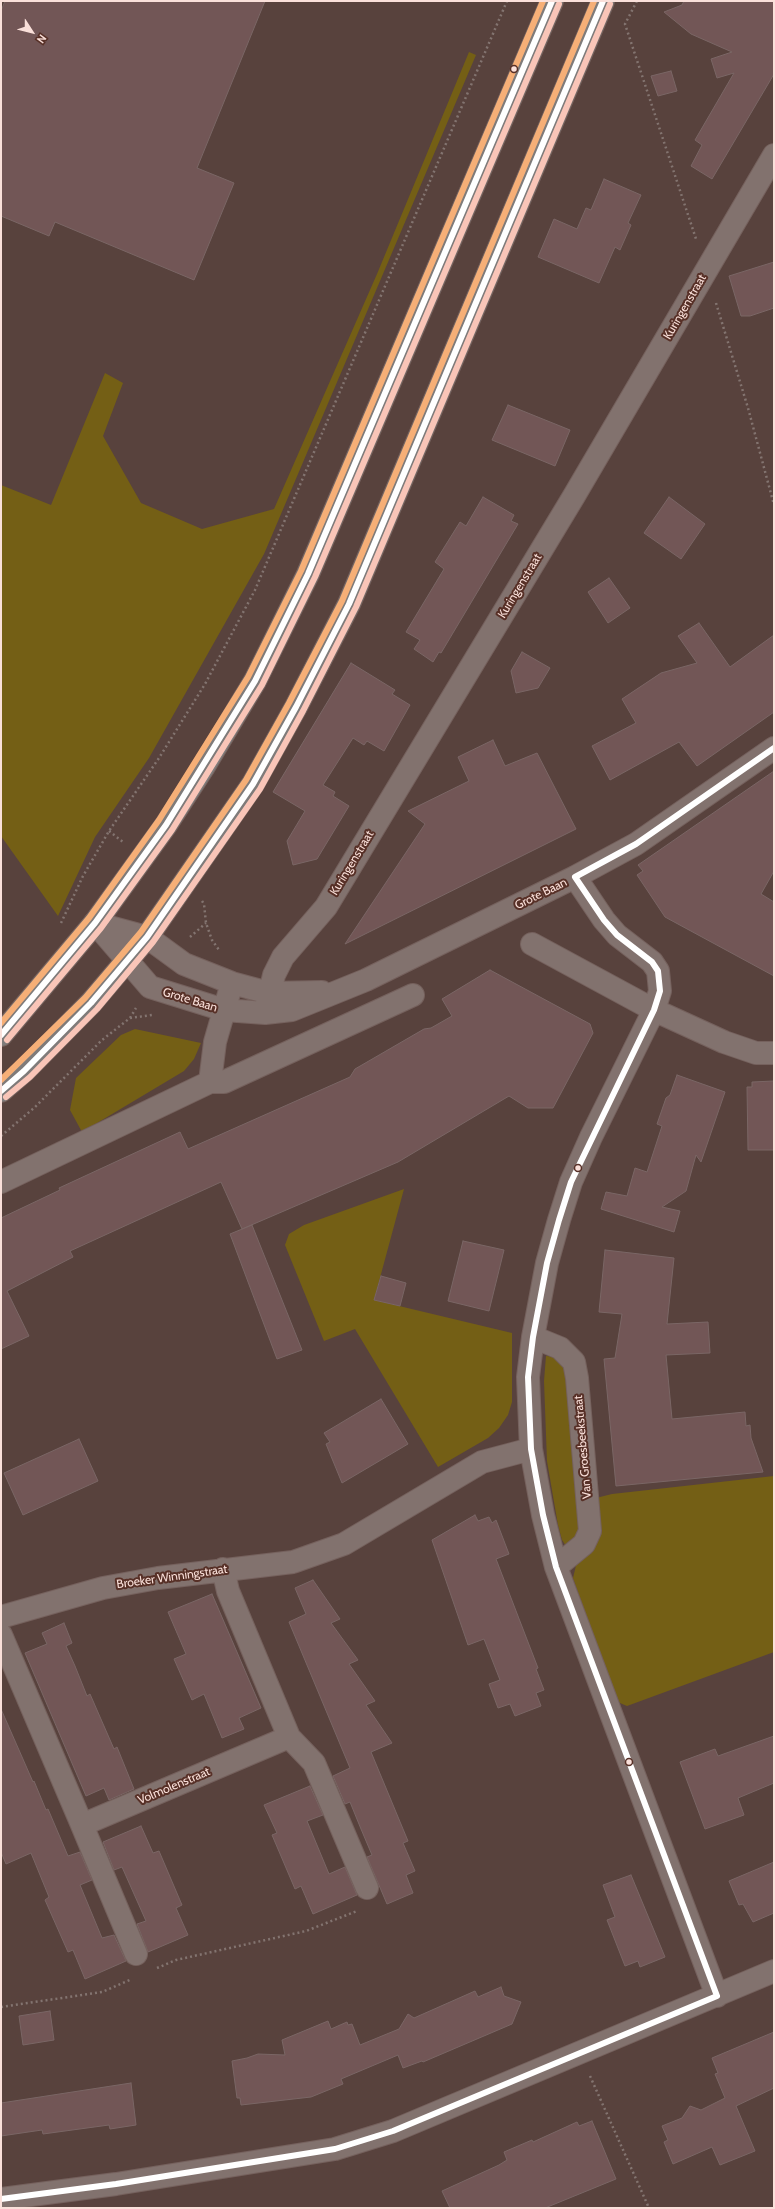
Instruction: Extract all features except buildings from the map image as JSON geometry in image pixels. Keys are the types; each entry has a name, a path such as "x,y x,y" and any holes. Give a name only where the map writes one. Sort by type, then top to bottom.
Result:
{"main road":[{"path":"1,1035 95,923 166,825 203,768 254,681 301,588 552,1"},
{"path":"1,1091 24,1071 91,1003 147,937 253,784 296,708 349,604 603,1"}],"street":[{"name":"Kuringenstraat","path":"267,1003 283,958 326,907 574,496 774,155"},
{"name":"Grote Baan","path":"95,923 147,937 184,964 232,983 267,1003 292,1010 366,980 575,877 636,844 774,748"},
{"path":"575,877 604,920 617,935 652,962 658,971 660,991 654,1010 591,1137 571,1182 547,1263 532,1337 528,1377 531,1449 543,1515 556,1567 717,1996"},
{"name":"Grote Baan","path":"95,923 150,987 224,1010 267,1003"},
{"path":"532,944 654,1010 724,1042 756,1053 774,1053"},
{"name":"Grote Baan","path":"210,1082 215,1042 232,983"},
{"path":"1,1182 210,1082 224,1082 413,995"},
{"name":"Van Groesbeekstraat","path":"532,1337 560,1348 574,1362 577,1378 590,1531 584,1544 556,1567"},
{"name":"Broeker Winningstraat","path":"1,1617 103,1588 158,1578 223,1569 292,1562 344,1544 482,1462 531,1449"},
{"path":"223,1569 228,1591 290,1737 314,1763 367,1888"},
{"path":"1,1635 136,1954"},
{"name":"Volmolenstraat","path":"82,1825 290,1737"},
{"path":"1,2199 116,2184 335,2149 393,2131 774,1971"}],"path":[{"path":"60,925 83,876 109,831 159,758 205,684 255,590 507,1"},
{"path":"1,1136 34,1108 102,1040 130,1018"},
{"path":"151,1971 176,1960 306,1931 375,1904 367,1888"},
{"path":"1,2007 102,1992 138,1976"},
{"path":"580,2053 649,2208"}],"shaded area":[{"path":"469,52 476,55 264,554 149,758 95,837 58,916 1,836 1,485 51,505 105,373 123,383 103,436 141,503 202,529 274,509 377,274"},
{"path":"135,1029 201,1043 194,1059 184,1071 82,1132 70,1110 76,1078 121,1035"},
{"path":"404,1189 374,1300 512,1333 512,1402 508,1415 499,1428 488,1438 438,1467 355,1329 324,1341 285,1245 289,1234 304,1225"},
{"path":"546,1356 558,1357 571,1374 580,1539 566,1546 562,1540 558,1525 547,1461 544,1381"},
{"path":"774,1476 774,1652 627,1706 620,1703 614,1694 573,1578 592,1499 612,1494"}],"transit line":[{"path":"1,1023 89,918 159,820 248,677 301,571 543,1"},
{"path":"1,1035 95,923 166,825 255,681 308,574 552,1"},
{"path":"1,1080 85,998 141,932 246,780 289,703 342,601 594,1"},
{"path":"1,1091 24,1071 91,1003 147,937 253,784 296,707 349,604 603,1"},
{"path":"7,1040 101,928 172,830 262,685 315,577 559,4"},
{"path":"6,1097 30,1077 97,1009 153,942 260,789 303,711 356,607 610,4"},
{"path":"575,877 636,844 774,748"},
{"path":"575,877 604,920 617,935 652,962 658,971 660,991 654,1010 571,1182 559,1220 547,1263 533,1337 528,1377 531,1449 543,1515 556,1567 717,1996"},
{"path":"1,2199 116,2184 335,2149 393,2131 717,1996"}]}
